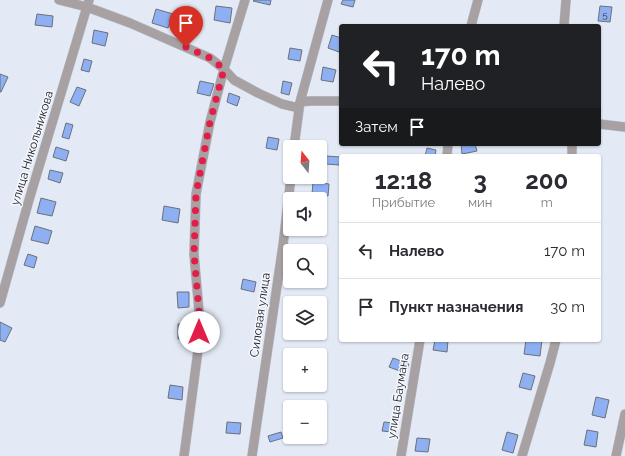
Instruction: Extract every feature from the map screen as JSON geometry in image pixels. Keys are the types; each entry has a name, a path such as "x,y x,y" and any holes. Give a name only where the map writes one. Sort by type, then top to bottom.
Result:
{"street":[{"path":"59,0 88,3 210,58 224,69 234,80 282,104 299,105 310,101 339,101"},
{"path":"184,456 199,343 199,311 194,254 196,194 210,122 245,0"},
{"path":"295,140 299,105 328,0"},
{"path":"472,24 478,0"},
{"path":"564,24 566,0"},
{"name":"улица Никольникова","path":"0,303 88,3"},
{"path":"601,124 625,127"},
{"name":"Силовая улица","path":"252,456 283,245 290,184"},
{"name":"улица Баумана","path":"401,456 420,342"},
{"path":"522,456 555,342"},
{"path":"616,456 625,414"}],"building":[{"path":"271,0 270,5 253,1"},
{"path":"343,0 355,0 353,7 341,4"},
{"path":"216,6 232,8 230,23 214,20"},
{"path":"600,6 612,7 610,22 598,21"},
{"path":"156,9 173,14 168,28 152,23"},
{"path":"37,14 53,16 52,27 35,25"},
{"path":"94,30 108,33 105,46 92,43"},
{"path":"332,35 339,37 339,52 328,48"},
{"path":"290,48 302,50 300,61 288,59"},
{"path":"84,59 92,61 89,72 81,70"},
{"path":"323,67 336,70 333,82 321,80"},
{"path":"0,74 8,77 1,92 0,92"},
{"path":"200,81 214,84 210,96 197,93"},
{"path":"283,81 292,83 289,95 281,93"},
{"path":"77,87 86,90 79,106 70,102"},
{"path":"229,93 240,97 237,106 227,102"},
{"path":"66,123 73,125 69,139 62,137"},
{"path":"268,137 279,139 277,150 266,148"},
{"path":"461,146 476,146 477,151 462,154"},
{"path":"56,147 69,151 66,161 53,157"},
{"path":"427,148 436,150 435,154 426,154"},
{"path":"327,156 339,157 339,165 327,164"},
{"path":"50,170 63,173 60,183 48,179"},
{"path":"313,184 329,184 328,196 327,192 312,192"},
{"path":"41,198 56,202 52,216 37,213"},
{"path":"164,206 180,209 178,223 162,220"},
{"path":"35,226 52,231 48,244 31,240"},
{"path":"28,254 37,257 34,268 24,265"},
{"path":"243,279 256,282 254,292 241,289"},
{"path":"177,292 189,292 189,307 178,308"},
{"path":"0,322 12,328 5,342 0,340"},
{"path":"187,323 187,339 178,339 178,324"},
{"path":"435,342 448,342 447,352 433,350"},
{"path":"526,342 542,342 540,356 524,354"},
{"path":"393,358 409,364 405,373 389,367"},
{"path":"523,373 535,376 531,390 519,387"},
{"path":"170,385 183,387 182,400 168,398"},
{"path":"596,397 609,400 605,418 592,415"},
{"path":"227,422 241,423 240,434 226,433"},
{"path":"384,422 393,423 392,432 382,431"},
{"path":"587,430 598,432 596,447 584,445"},
{"path":"281,432 283,438 270,442 268,436"},
{"path":"507,432 518,435 513,453 502,450"},
{"path":"417,438 430,439 428,452 415,451"}],"route":[{"path":"186,47 210,58 224,69 210,122 196,194 194,254 199,311 199,332"}]}
